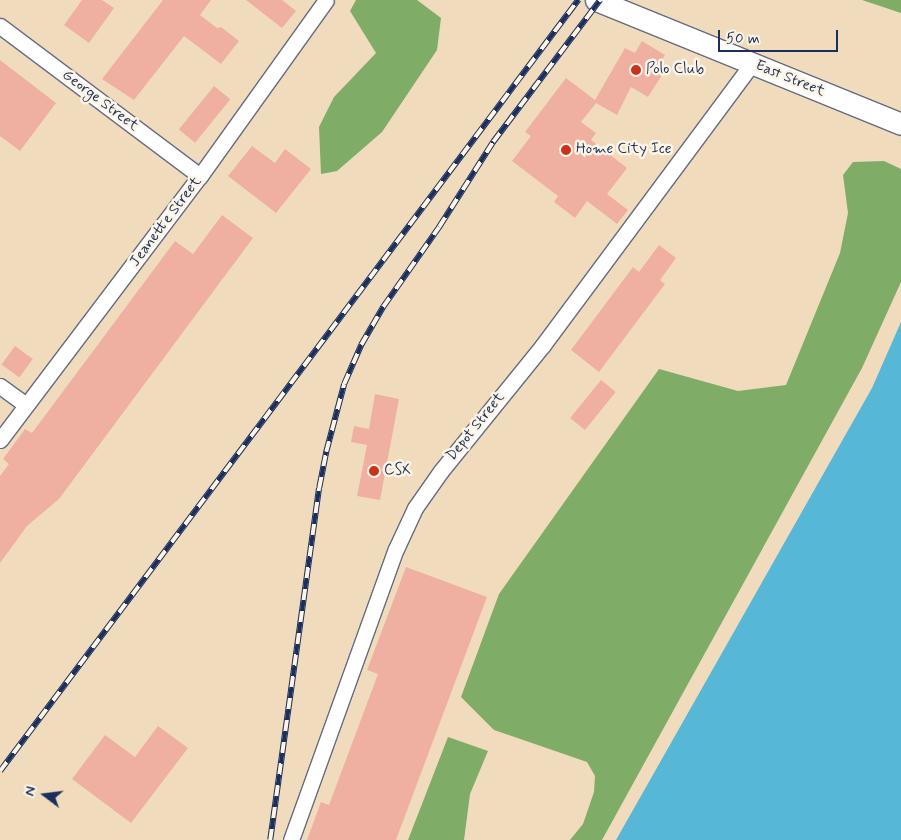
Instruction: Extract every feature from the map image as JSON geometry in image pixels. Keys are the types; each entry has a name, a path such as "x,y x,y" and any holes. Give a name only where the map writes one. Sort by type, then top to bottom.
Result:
{"main road":[{"name":"East Street","path":"596,0 901,124"}],"street":[{"name":"Jeanette Street","path":"0,440 200,176 326,0"},
{"name":"George Street","path":"0,26 200,176"},
{"name":"Depot Street","path":"291,840 396,549 415,508 441,471 543,345 752,64"},
{"path":"0,386 26,405"}],"green space":[{"path":"356,0 417,0 441,18 437,50 382,132 337,171 321,174 319,127 334,97 376,53 350,11"},
{"path":"862,0 901,0 901,13"},
{"path":"884,161 901,169 901,282 862,368 602,840 570,840 583,824 594,792 595,776 587,762 494,730 461,697 499,594 659,369 738,391 786,385 840,253 848,213 843,175 853,162"},
{"path":"448,737 488,751 470,794 464,840 408,840"}],"water":[{"path":"901,322 901,840 616,840 872,388"}],"building":[{"path":"82,0 102,0 114,8 89,43 64,25"},
{"path":"163,0 211,0 200,15 217,28 221,27 239,41 221,64 184,36 134,100 102,79"},
{"path":"246,0 282,0 296,11 282,28"},
{"name":"Home City Ice","path":"642,41 665,55 657,68 664,72 648,97 631,87 617,115 596,103 581,122 596,133 591,140 627,168 607,194 628,210 617,224 587,201 575,218 554,202 558,196 512,161 531,136 525,132 566,78 595,100 625,48 635,53"},
{"path":"0,60 56,103 20,151 0,136"},
{"path":"214,86 230,99 195,143 179,130"},
{"path":"252,146 275,163 285,149 311,169 276,213 228,176"},
{"path":"222,215 253,238 59,499 27,526 0,563 0,476 9,464 3,459 25,429 32,433 175,241 193,254"},
{"path":"659,245 676,258 660,280 665,284 599,372 571,350 633,267 639,272"},
{"path":"15,346 33,359 19,378 1,365"},
{"path":"601,380 616,392 585,430 570,418"},
{"name":"CSX","path":"375,394 399,399 380,500 357,496 367,445 351,442 354,426 369,429"},
{"path":"406,567 487,597 396,840 307,840 321,802 329,805 378,674 367,670"},
{"path":"158,726 188,748 131,823 72,779 105,735 135,757"}],"railway":[{"path":"0,771 578,0"},
{"path":"270,840 319,488 326,452 344,384 361,345 383,307 439,227 493,142 600,0"}],"place":[{"name":"Polo Club","path":"636,70"},
{"name":"Home City Ice","path":"566,150"},
{"name":"CSX","path":"374,471"}]}
